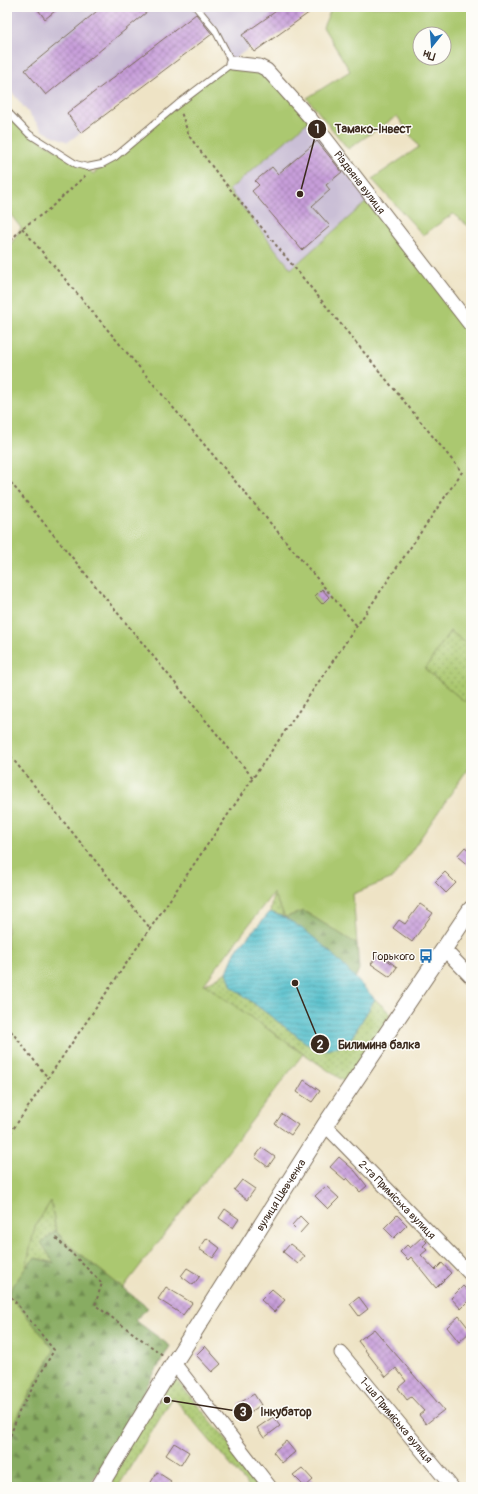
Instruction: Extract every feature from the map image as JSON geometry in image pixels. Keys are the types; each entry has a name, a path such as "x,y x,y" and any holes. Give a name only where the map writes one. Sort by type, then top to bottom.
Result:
{"street":[{"name":"Різдвяна вулиця","path":"232,63 259,66 267,70 311,118 471,326"},
{"name":"вулиця Шевченка","path":"99,1487 174,1363 325,1125 471,909"},
{"path":"444,949 471,977"},
{"name":"2-га Приміська вулиця","path":"325,1125 471,1275"},
{"name":"1-ша Приміська вулиця","path":"341,1353 452,1487"},
{"path":"174,1363 270,1487"}],"lane":[{"path":"7,111 29,134 76,164 87,167 102,164 115,157 178,104 232,63 215,30 196,7"}],"path":[{"path":"7,1138 462,472 216,173 189,136 178,104"},
{"path":"7,245 22,228 47,211 102,164"},
{"path":"22,228 357,626"},
{"path":"7,478 253,778"},
{"path":"7,752 150,928"},
{"path":"7,1026 48,1078"},
{"path":"56,1238 102,1283 95,1305 174,1363"},
{"path":"7,1292 54,1350 20,1412 7,1445"}],"shaded area":[{"path":"7,7 305,7 226,65 225,51 215,30 68,142 43,131 7,86"},
{"path":"311,119 372,197 291,269 229,190"}],"green space":[{"path":"332,7 471,7 471,228 453,214 423,235 372,179 419,147 397,116 348,149 307,98 350,71 323,27"},
{"path":"226,65 259,66 311,119 229,190 291,269 372,197 471,326 471,647 450,631 425,669 465,702 471,694 471,764 393,878 353,894 357,944 304,911 285,917 273,893 204,984 303,1054 123,1288 70,1246 56,1231 51,1201 35,1226 26,1267 8,1293 54,1350 19,1412 7,1445 7,250 21,228 7,210 7,107 29,134 87,167 93,174"},
{"path":"450,631 471,647 471,694 465,702 425,669"},
{"path":"273,893 285,917 270,912"},
{"path":"304,911 357,944 359,969 355,979 330,952 285,917"},
{"path":"227,972 232,987 309,1045 349,1042 375,999 391,1014 345,1082 204,985"},
{"path":"51,1201 56,1231 42,1242 55,1263 35,1258 26,1267 35,1226"},
{"path":"56,1231 70,1246 148,1308 135,1320 170,1346 89,1487 7,1487 7,1445 19,1412 54,1350 8,1293 26,1267 35,1258 54,1263 41,1242"},
{"path":"175,1379 267,1487 249,1487 173,1397 118,1487 102,1487 169,1384"}],"water":[{"path":"270,912 285,918 314,937 375,999 349,1042 328,1050 309,1045 232,987 227,972 236,950"}],"building":[{"path":"36,7 60,7 45,19"},
{"path":"102,7 153,7 46,95 25,70"},
{"path":"282,7 317,7 254,52 242,35"},
{"path":"196,14 212,34 81,133 67,113"},
{"path":"317,141 342,172 326,185 330,190 312,206 330,226 302,250 252,191 259,185 255,181 272,167 278,174"},
{"path":"322,589 329,597 322,604 315,596"},
{"path":"465,847 471,852 471,868 457,856"},
{"path":"445,872 456,883 446,893 435,882"},
{"path":"420,904 433,913 412,942 393,928 399,920 405,924"},
{"path":"379,954 397,967 390,977 371,964"},
{"path":"304,1080 320,1091 312,1102 297,1092"},
{"path":"282,1114 298,1125 291,1135 275,1124"},
{"path":"262,1148 275,1157 268,1167 255,1157"},
{"path":"339,1157 355,1171 367,1186 360,1192 347,1178 345,1180 330,1167"},
{"path":"242,1180 255,1189 247,1200 234,1190"},
{"path":"326,1186 339,1198 328,1209 315,1196"},
{"path":"225,1209 239,1219 233,1228 219,1218"},
{"path":"397,1215 407,1225 394,1238 384,1228"},
{"path":"300,1216 308,1224 300,1233 292,1225"},
{"path":"422,1237 427,1242 423,1246 427,1250 421,1255 435,1270 442,1263 451,1273 436,1288 411,1257 408,1260 400,1252 407,1245 410,1248"},
{"path":"207,1238 220,1248 213,1258 199,1249"},
{"path":"290,1244 305,1256 298,1264 283,1252"},
{"path":"187,1268 200,1276 193,1285 181,1276"},
{"path":"463,1286 471,1294 471,1299 461,1309 451,1298"},
{"path":"166,1287 192,1303 183,1315 158,1299"},
{"path":"272,1289 285,1300 274,1312 261,1300"},
{"path":"359,1297 368,1309 359,1316 350,1304"},
{"path":"459,1316 471,1331 459,1342 447,1327"},
{"path":"374,1329 444,1410 426,1424 419,1415 424,1411 411,1397 407,1400 398,1388 406,1381 396,1368 386,1377 358,1341"},
{"path":"205,1346 221,1364 212,1372 196,1355"},
{"path":"254,1394 261,1405 246,1415 238,1404"},
{"path":"273,1417 280,1426 264,1438 257,1428"},
{"path":"286,1441 295,1452 282,1463 273,1452"},
{"path":"174,1443 189,1452 181,1465 166,1455"},
{"path":"302,1468 313,1480 305,1487 293,1475"},
{"path":"157,1472 171,1481 167,1487 155,1487 150,1484"}],"place":[{"name":"Тамако-Інвест","path":"300,194"},
{"name":"Горького","path":"426,956"},
{"name":"Билимина балка","path":"295,983"},
{"name":"Інкубатор","path":"167,1400"}]}
